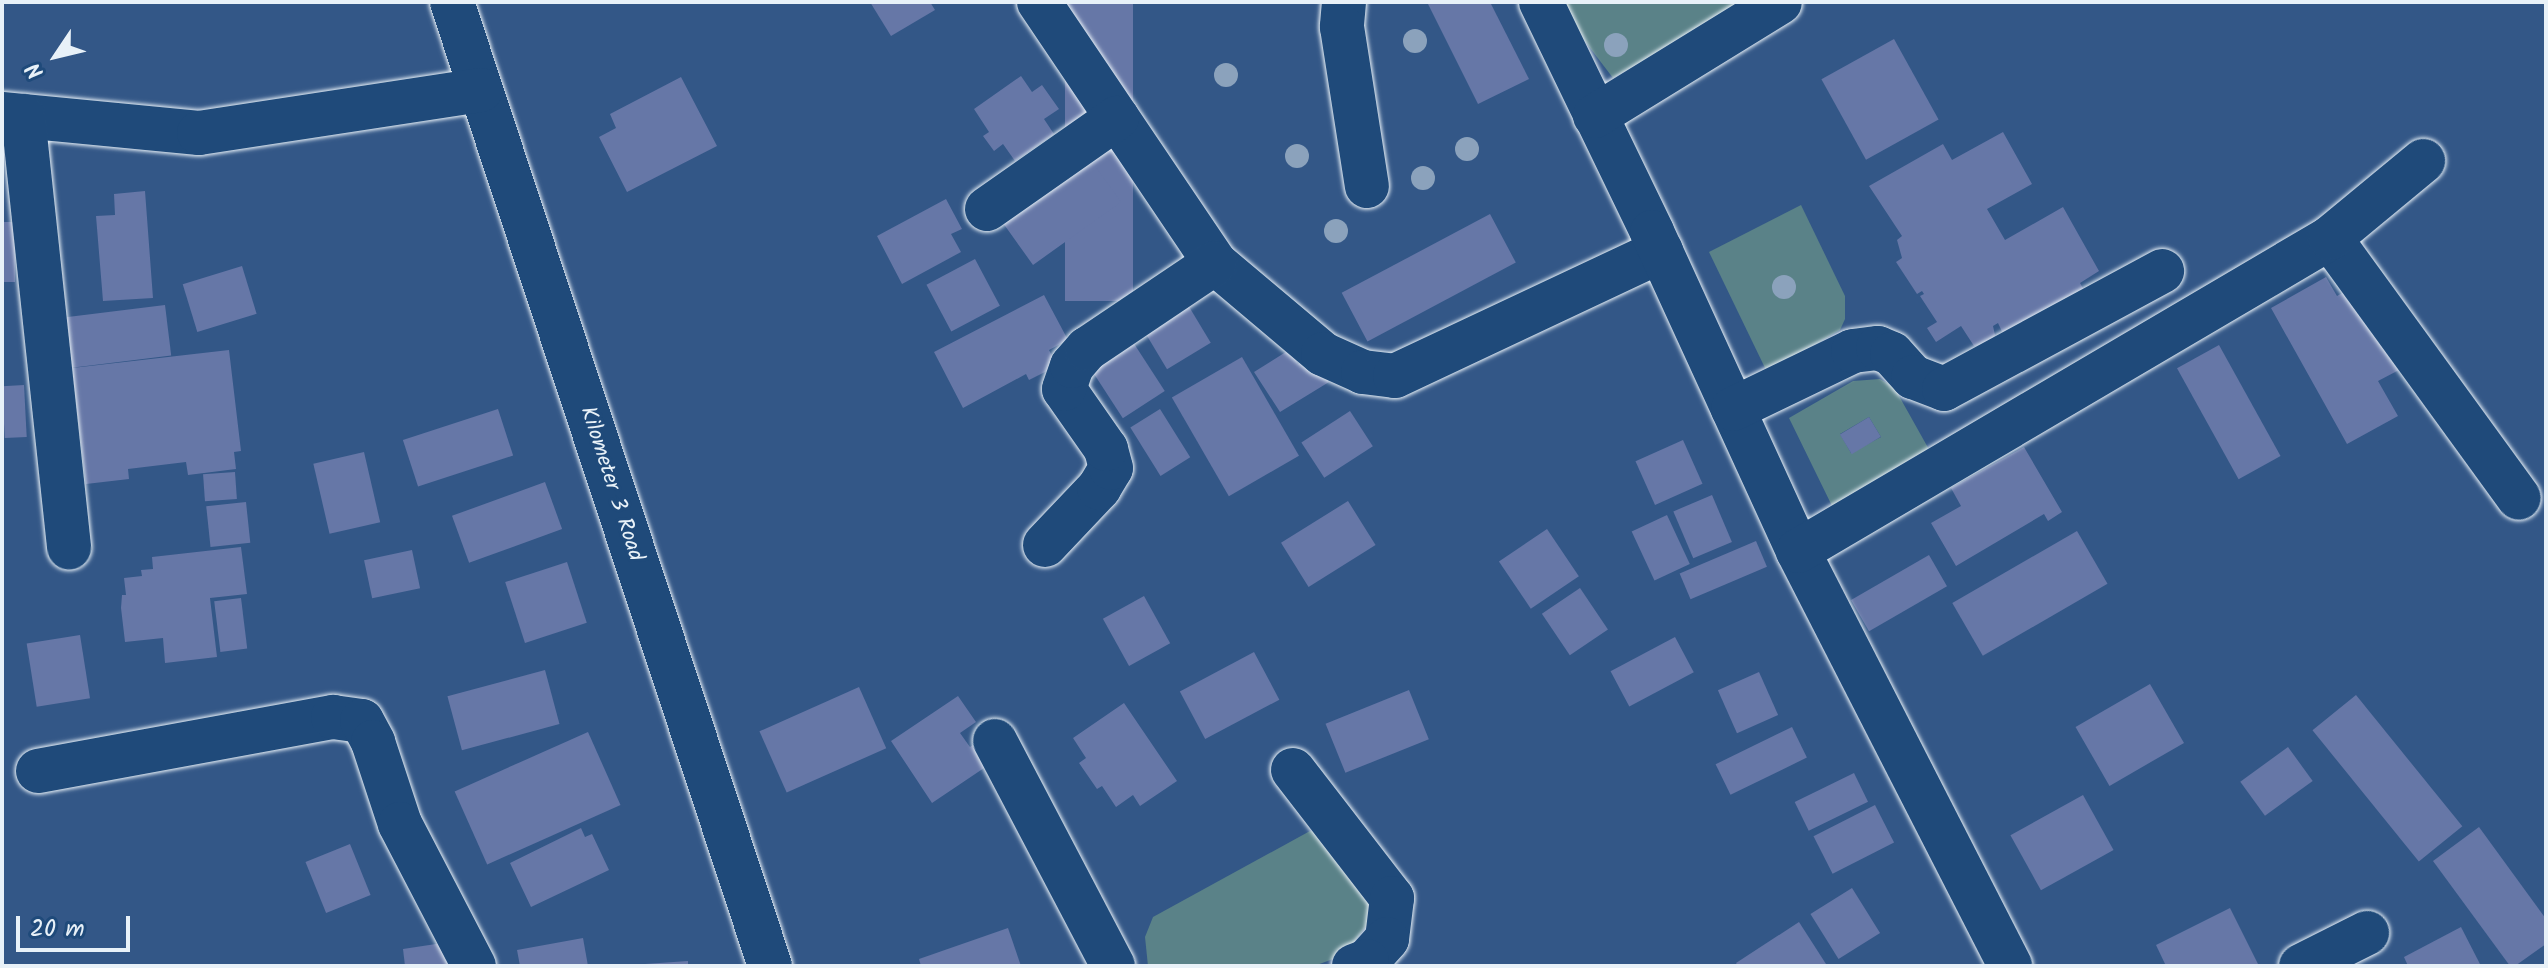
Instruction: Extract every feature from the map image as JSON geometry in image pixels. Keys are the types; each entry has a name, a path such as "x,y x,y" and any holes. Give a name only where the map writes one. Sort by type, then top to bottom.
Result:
{"street":[{"name":"Kilometer 3 Road","path":"452,2 770,966"},
{"path":"1039,2 1215,263 1323,354 1363,372 1395,376 1661,251"},
{"path":"1344,2 1342,27 1367,186"},
{"path":"1541,2 1661,251 1798,551 2010,966"},
{"path":"1595,116 1780,2"},
{"path":"69,548 12,115 199,133 481,90"},
{"path":"987,209 1117,118"},
{"path":"1798,551 2330,238 2423,161"},
{"path":"2330,238 2519,498"},
{"path":"1045,545 1099,488 1111,468 1106,449 1064,389 1072,366 1087,349 1215,263"},
{"path":"1733,409 1853,351 1878,348 1892,354 1913,377 1944,389 2162,271"},
{"path":"38,771 333,717 362,721 373,742 400,824 474,966"},
{"path":"995,741 1113,966"},
{"path":"1293,770 1392,898 1387,939 1367,961 1354,966"},
{"path":"2301,966 2367,933"}],"green space":[{"path":"1555,2 1749,2 1613,78"},
{"path":"1801,205 1845,296 1845,319 1840,330 1767,372 1709,252"},
{"path":"1880,379 1894,387 1931,453 1834,510 1789,418 1853,381","holes":["1869,417 1881,437 1851,453 1840,434"]},
{"path":"1310,831 1326,833 1369,900 1367,925 1344,955 1314,966 1148,966 1145,937 1153,917"}],"building":[{"path":"870,2 930,2 935,10 891,36"},
{"path":"1065,2 1133,2 1133,301 1065,301"},
{"path":"1427,2 1490,2 1529,79 1478,104"},
{"path":"1894,39 1939,119 1866,160 1821,79"},
{"path":"1021,76 1032,92 1042,85 1059,109 1044,119 1054,134 1015,161 1003,144 994,151 983,136 989,132 974,109"},
{"path":"681,77 717,146 627,192 599,137 616,128 610,114"},
{"path":"2003,132 2032,184 1987,209 2005,240 2063,207 2099,271 2080,283 2085,292 2005,338 1998,323 1993,326 1995,335 1991,344 1974,346 1961,326 1936,342 1927,328 1937,322 1920,296 1924,294 1922,291 1917,294 1896,262 1902,258 1897,240 1902,236 1869,186 1943,144 1952,160"},
{"path":"1073,163 1080,172 1093,163 1121,202 1033,265 998,216"},
{"path":"145,191 153,298 103,301 96,216 115,215 114,194"},
{"path":"946,199 962,229 951,234 961,252 902,284 877,236"},
{"path":"1490,214 1516,263 1367,341 1342,293"},
{"path":"2,222 15,222 15,282 2,282"},
{"path":"975,259 1000,306 951,332 926,285"},
{"path":"242,266 257,314 197,332 183,284"},
{"path":"2326,277 2337,296 2353,287 2399,370 2378,381 2398,416 2347,444 2271,308"},
{"path":"1044,295 1068,340 1049,350 1057,366 1029,380 1026,374 963,408 934,352"},
{"path":"1185,300 1211,343 1167,369 1141,326"},
{"path":"165,305 171,356 70,368 64,317"},
{"path":"1131,339 1165,391 1123,418 1089,366"},
{"path":"2219,345 2281,456 2239,479 2177,368"},
{"path":"229,350 241,451 234,452 236,469 188,475 186,462 128,469 129,479 86,484 72,368"},
{"path":"1289,350 1298,364 1312,355 1329,382 1280,412 1254,372"},
{"path":"1242,357 1299,456 1229,496 1172,398"},
{"path":"24,385 27,437 5,438 2,386"},
{"path":"498,409 513,456 418,487 403,440"},
{"path":"1160,409 1190,457 1161,476 1130,428"},
{"path":"1350,411 1373,446 1324,478 1301,443"},
{"path":"1869,417 1881,437 1852,454 1840,435"},
{"path":"1683,440 1703,484 1655,505 1635,461"},
{"path":"2024,447 2062,512 2048,521 2044,514 1956,566 1931,523 1961,506 1951,488"},
{"path":"364,452 380,522 330,534 313,464"},
{"path":"235,472 237,499 205,501 203,474"},
{"path":"545,482 562,529 469,563 452,516"},
{"path":"1712,495 1732,542 1693,558 1673,511"},
{"path":"1348,501 1376,545 1309,587 1281,543"},
{"path":"246,502 250,543 211,547 206,506"},
{"path":"1667,515 1690,564 1654,580 1632,531"},
{"path":"1547,529 1579,576 1531,609 1499,561"},
{"path":"2077,531 2108,584 1983,656 1952,603"},
{"path":"1756,541 1767,567 1691,599 1680,573"},
{"path":"241,547 247,594 210,598 217,657 165,663 163,638 125,642 121,608 122,595 126,595 124,578 142,576 141,570 153,569 152,557"},
{"path":"412,550 420,588 372,598 364,560"},
{"path":"1929,555 1947,586 1869,631 1851,600"},
{"path":"567,562 587,623 525,643 505,582"},
{"path":"1580,588 1608,629 1570,655 1542,614"},
{"path":"1144,596 1170,643 1129,666 1103,619"},
{"path":"241,598 247,649 220,652 214,601"},
{"path":"80,635 90,698 37,707 27,643"},
{"path":"1675,637 1694,672 1629,707 1611,671"},
{"path":"1254,652 1279,700 1205,739 1180,691"},
{"path":"545,670 559,724 462,750 447,696"},
{"path":"1759,672 1778,715 1737,733 1718,690"},
{"path":"2150,684 2184,743 2110,786 2076,727"},
{"path":"859,687 886,748 787,793 759,731"},
{"path":"1409,690 1429,739 1345,773 1326,724"},
{"path":"2356,695 2462,826 2419,862 2312,730"},
{"path":"958,696 976,722 960,733 970,747 976,743 990,764 932,803 891,741"},
{"path":"1124,703 1177,781 1140,806 1133,795 1116,807 1102,786 1097,789 1079,763 1086,758 1073,738"},
{"path":"1792,727 1807,758 1731,795 1716,764"},
{"path":"588,732 621,805 487,864 455,791"},
{"path":"2288,747 2313,781 2265,816 2240,782"},
{"path":"1854,773 1868,802 1809,831 1795,802"},
{"path":"2083,795 2114,850 2041,890 2010,835"},
{"path":"1875,805 1894,842 1833,874 1814,836"},
{"path":"2479,827 2546,919 2546,944 2515,966 2510,966 2433,861"},
{"path":"581,828 585,837 592,834 609,870 531,907 510,863"},
{"path":"350,844 371,895 326,913 305,862"},
{"path":"1852,888 1880,933 1839,959 1810,914"},
{"path":"2230,908 2259,966 2166,966 2156,945"},
{"path":"1799,922 1826,964 1738,966 1736,963"},
{"path":"2461,927 2481,966 2408,966 2404,957"},
{"path":"1008,928 1021,966 921,966 919,959"},
{"path":"583,938 588,966 520,966 517,950"},
{"path":"449,942 452,966 405,966 403,949"},
{"path":"688,961 688,966 645,966 645,964"}]}
